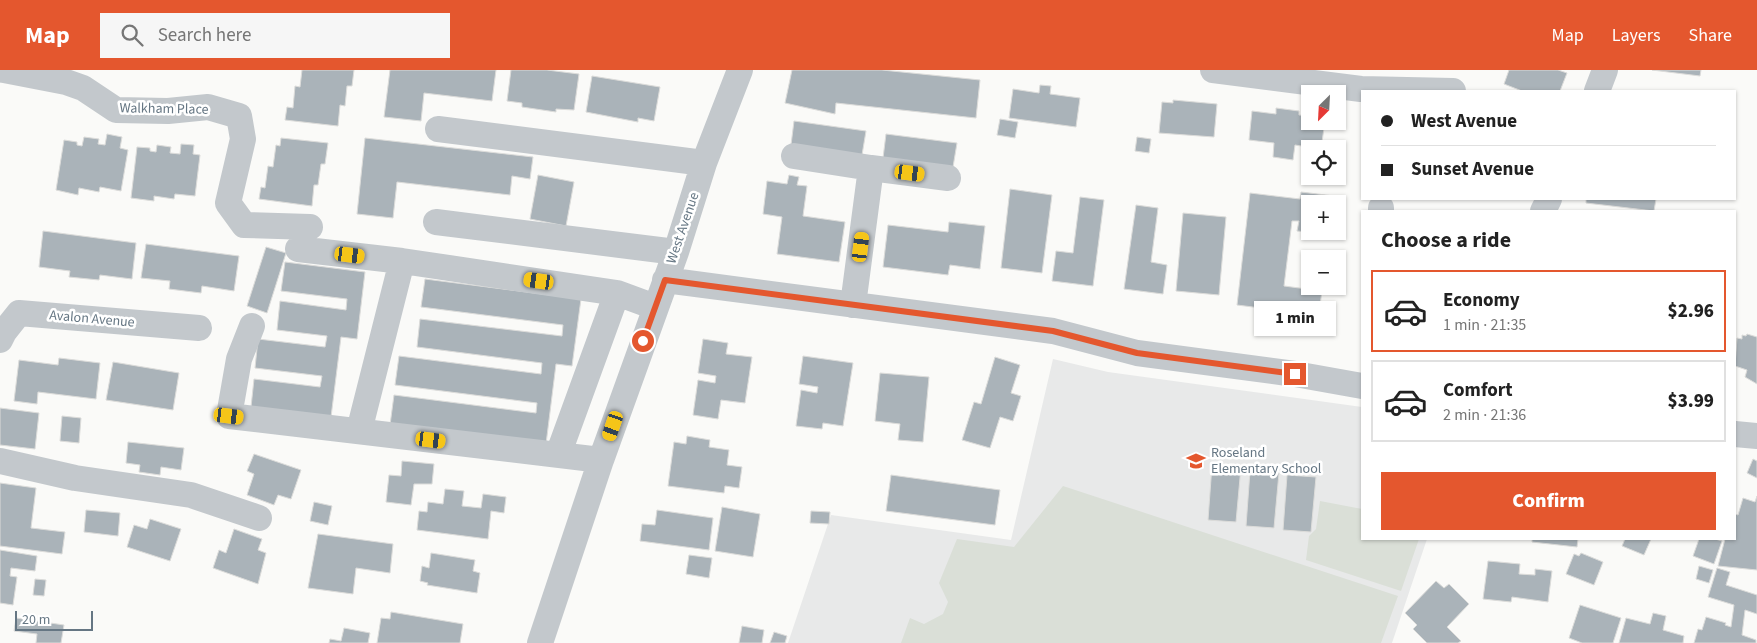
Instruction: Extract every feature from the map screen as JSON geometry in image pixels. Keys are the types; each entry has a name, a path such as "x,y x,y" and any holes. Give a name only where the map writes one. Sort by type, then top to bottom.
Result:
{"street":[{"name":"Walkham Place","path":"4,70 66,82 83,88 116,110 168,111 208,107 239,116 242,139 228,203 244,224 402,261"},
{"name":"West Avenue","path":"540,643 601,460 676,252 704,163 740,70"},
{"path":"1213,70 1361,89 1407,90"},
{"path":"1597,90 1605,70"},
{"path":"438,129 704,163"},
{"path":"794,156 948,178"},
{"path":"854,305 872,168"},
{"path":"436,222 676,252"},
{"path":"359,431 402,261 617,293 655,307"},
{"path":"665,280 1053,331 1137,353 1361,382"},
{"path":"558,455 617,293"},
{"name":"Avalon Avenue","path":"0,340 19,313 199,328"},
{"path":"252,326 240,359 229,416 601,460"},
{"path":"1736,434 1757,436"},
{"path":"0,461 75,478 191,496 259,518"}],"shaded area":[{"name":"Roseland Elementary School","path":"1053,359 1108,372 1361,407 1361,540 1427,540 1392,643 788,643 831,515 1011,540"},
{"path":"1063,486 1398,596 1381,643 901,643 910,618 924,624 943,614 948,602 939,583 957,539 1014,547"},
{"path":"1320,501 1361,509 1361,540 1419,540 1401,591 1306,560 1309,536 1316,529"}],"building":[{"path":"302,70 354,70 352,86 347,86 345,106 340,105 338,126 285,120 287,107 293,108 295,86 300,87"},
{"path":"390,70 496,70 492,101 424,93 421,121 384,117"},
{"path":"511,70 547,70 579,74 574,110 556,109 556,112 522,107 522,103 507,101"},
{"path":"792,70 882,70 980,80 976,118 836,103 835,114 785,103"},
{"path":"1509,70 1558,70 1567,73 1560,90 1519,90 1504,84"},
{"path":"1652,70 1701,70 1700,76"},
{"path":"592,76 660,87 654,121 638,118 638,122 586,112"},
{"path":"1040,85 1051,86 1050,94 1080,98 1076,127 1009,118 1013,89 1039,93"},
{"path":"1173,100 1217,104 1214,137 1159,133 1162,102 1173,103"},
{"path":"1276,108 1299,111 1299,115 1301,115 1301,130 1324,130 1322,140 1301,140 1301,146 1295,145 1293,160 1273,157 1274,143 1249,140 1252,111 1276,114"},
{"path":"1000,119 1018,122 1015,138 997,135"},
{"path":"794,121 866,131 862,155 791,145"},
{"path":"107,134 122,137 120,148 128,150 121,191 100,187 99,192 79,188 78,195 56,190 64,140 77,142 77,145 82,146 84,137 99,139 98,144 105,145"},
{"path":"886,134 957,143 953,167 883,158"},
{"path":"1137,137 1151,139 1149,153 1135,151"},
{"path":"281,138 328,143 325,164 321,164 318,185 314,185 312,206 259,199 261,187 265,188 268,166 273,167 276,145 280,146"},
{"path":"365,138 533,157 530,179 512,176 510,195 397,182 393,218 357,214"},
{"path":"181,144 194,145 193,154 200,155 195,196 175,194 174,199 154,196 154,201 131,198 137,147 150,148 150,151 156,152 157,145 171,147 170,153 180,154"},
{"path":"538,175 574,182 566,226 530,219"},
{"path":"789,175 799,177 797,185 807,186 803,216 845,222 839,262 777,254 782,217 763,214 767,181 787,184"},
{"path":"1010,189 1052,195 1042,273 1001,268"},
{"path":"1301,192 1326,195 1301,195 1301,231 1297,231 1299,221 1292,221 1284,286 1301,288 1301,295 1321,295 1317,326 1267,320 1269,309 1237,305 1250,193 1300,199"},
{"path":"1080,197 1104,200 1093,286 1052,281 1056,251 1073,253"},
{"path":"1586,200 1656,200 1654,210 1586,203"},
{"path":"1136,205 1158,208 1151,262 1167,265 1163,294 1124,289"},
{"path":"1183,213 1226,217 1219,295 1176,291"},
{"path":"949,222 985,226 980,269 950,265 948,275 883,267 888,225 948,232"},
{"path":"43,231 136,243 132,279 100,275 99,280 69,277 70,271 39,267"},
{"path":"146,244 239,256 234,291 202,286 201,293 169,289 170,281 141,278"},
{"path":"266,247 286,253 267,313 247,306"},
{"path":"285,262 365,272 357,339 341,337 331,417 251,407 254,379 320,387 322,376 255,368 258,339 325,347 327,336 277,330 280,301 346,310 347,299 281,291"},
{"path":"425,279 581,299 572,366 556,364 546,444 390,425 394,395 536,413 537,403 395,385 399,356 541,374 542,363 417,347 420,319 562,336 563,325 421,307"},
{"path":"1747,334 1757,337 1757,384 1745,377 1747,370 1736,366 1737,338 1742,339 1742,335 1746,336"},
{"path":"703,339 728,343 726,354 752,357 745,403 721,400 718,419 693,415 698,380 715,383 716,376 698,373"},
{"path":"803,356 853,363 843,426 823,423 822,429 796,426 801,390 817,393 818,387 799,384"},
{"path":"995,357 1020,365 1011,393 1021,396 1013,421 1000,417 990,448 962,440 974,402 981,404"},
{"path":"59,358 100,363 96,399 38,392 37,404 14,401 19,360 58,365"},
{"path":"113,362 179,373 173,410 106,400"},
{"path":"880,373 929,377 923,442 898,440 900,424 875,421"},
{"path":"0,408 39,413 35,449 0,445"},
{"path":"62,416 81,418 79,443 60,441"},
{"path":"687,436 710,440 709,447 729,450 727,465 742,467 739,488 725,486 724,493 668,486 674,442 686,444"},
{"path":"128,442 184,448 181,470 161,467 160,475 139,472 140,465 126,463"},
{"path":"254,454 301,470 291,499 278,495 274,505 247,495 254,474 247,471"},
{"path":"1753,459 1757,461 1757,478 1747,473"},
{"path":"402,461 434,464 432,484 414,484 411,505 386,502 389,475 401,476"},
{"path":"1212,465 1241,467 1236,522 1208,520"},
{"path":"1250,471 1279,473 1274,528 1246,526"},
{"path":"891,475 1000,490 995,525 886,511"},
{"path":"1287,475 1316,477 1311,532 1283,530"},
{"path":"0,483 36,488 31,528 65,532 62,554 0,546"},
{"path":"445,489 464,491 462,506 481,508 483,494 506,497 504,513 491,511 488,539 417,530 419,511 427,512 428,502 443,504"},
{"path":"1757,496 1757,570 1718,566 1725,540 1736,540 1736,514 1738,515 1743,498 1755,502"},
{"path":"314,502 332,506 328,525 310,521"},
{"path":"722,507 760,514 753,557 715,551"},
{"path":"86,510 120,513 118,536 84,532"},
{"path":"657,510 713,518 709,550 640,541 642,524 655,525"},
{"path":"811,511 830,512 829,524 810,523"},
{"path":"150,519 181,529 170,561 127,547 134,525 147,529"},
{"path":"234,529 262,539 258,550 266,553 258,584 213,568 219,550 226,553"},
{"path":"318,534 393,544 390,573 356,568 353,594 308,588"},
{"path":"1532,540 1578,540 1577,547 1532,542"},
{"path":"1625,540 1651,540 1644,555 1622,546"},
{"path":"1699,540 1722,541 1714,564 1693,556"},
{"path":"0,550 37,556 35,571 11,568 10,576 17,577 13,605 0,603"},
{"path":"431,553 475,560 473,571 480,573 477,593 427,585 428,583 420,581 422,566 429,568"},
{"path":"1581,553 1603,562 1594,585 1566,574 1574,554 1579,556"},
{"path":"689,555 712,558 709,578 686,574"},
{"path":"1488,561 1520,564 1519,574 1535,575 1535,569 1552,571 1548,602 1512,597 1511,602 1483,599"},
{"path":"1699,566 1713,570 1709,583 1696,579"},
{"path":"1717,568 1730,572 1726,585 1757,595 1757,614 1745,610 1742,635 1756,640 1756,643 1694,643 1698,629 1702,630 1706,617 1726,623 1725,625 1731,627 1734,605 1708,597"},
{"path":"35,579 46,580 44,596 33,595"},
{"path":"1436,581 1444,588 1449,584 1469,604 1447,627 1461,641 1458,643 1427,643 1413,629 1417,625 1405,613"},
{"path":"1580,605 1621,618 1613,643 1582,643 1569,638"},
{"path":"391,612 463,624 460,643 377,643 381,618 390,619"},
{"path":"1653,613 1666,616 1663,630 1684,636 1683,643 1619,643 1626,618 1650,624"},
{"path":"16,618 64,625 61,643 36,643 37,634 14,631"},
{"path":"742,626 764,630 762,643 739,643"},
{"path":"344,628 370,633 368,643 329,643 330,639 341,641"},
{"path":"774,632 787,636 785,643 770,643"}],"place":[{"name":"Roseland Elementary School","path":"1196,461"}],"route":[{"path":"643,341 665,280 1053,331 1137,353 1295,374"}]}
